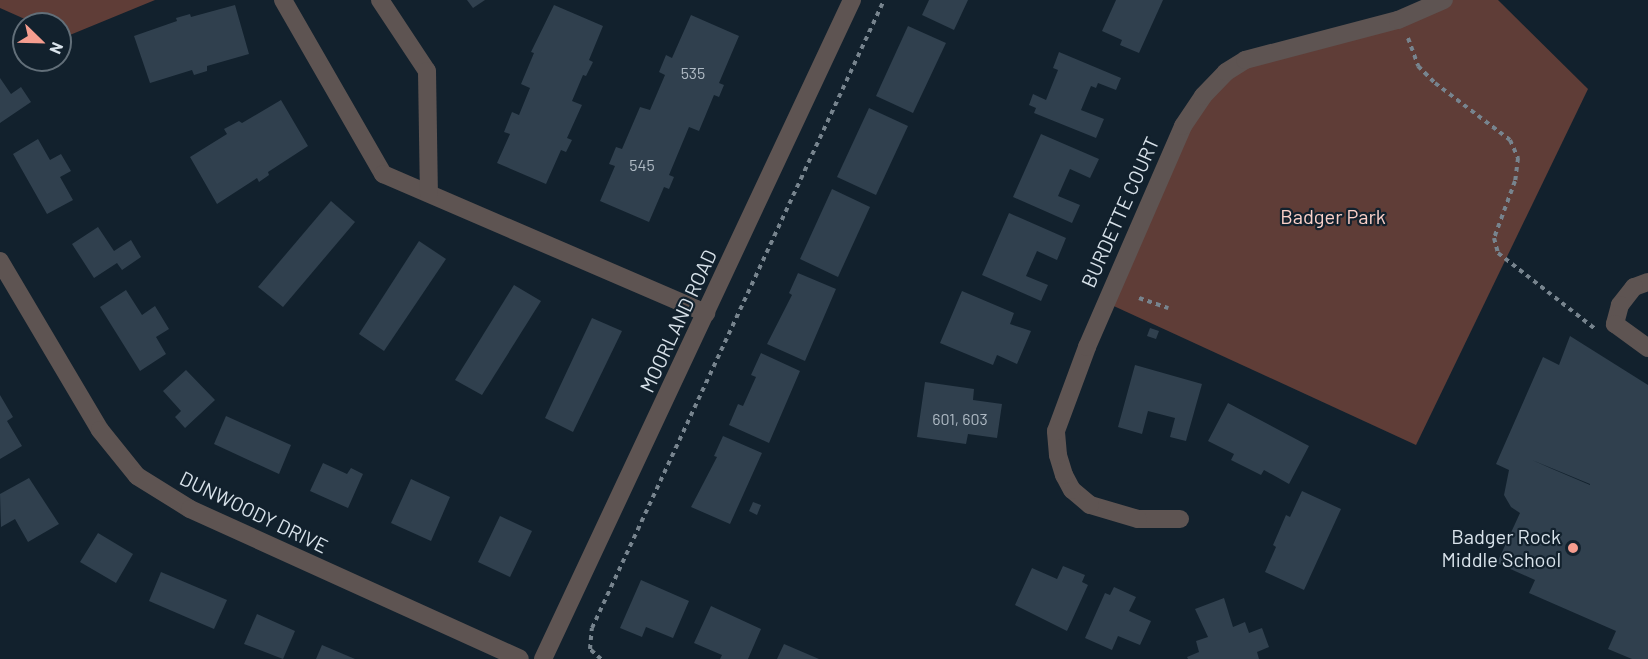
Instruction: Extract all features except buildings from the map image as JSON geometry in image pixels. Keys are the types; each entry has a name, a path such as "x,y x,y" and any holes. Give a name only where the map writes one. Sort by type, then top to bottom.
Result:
{"street":[{"path":"284,0 383,174 706,313"},
{"path":"380,0 427,71 429,193"},
{"name":"MOORLAND ROAD","path":"543,659 852,0"},
{"name":"BURDETTE COURT","path":"1180,519 1138,519 1090,505 1072,490 1064,476 1058,455 1056,431 1086,347 1183,126 1203,96 1226,72 1245,60 1398,20 1444,0"},
{"name":"DUNWOODY DRIVE","path":"0,261 100,430 136,476 190,509 520,659"},
{"path":"1648,282 1634,286 1620,305 1615,324 1648,348"}],"path":[{"path":"601,659 590,649 592,628 884,0"},
{"path":"1398,20 1413,48 1418,66 1435,82 1510,140 1518,158 1515,181 1494,238 1498,253 1594,328 1615,324"},
{"path":"1139,298 1168,308"}],"green space":[{"path":"0,0 155,0 72,34 72,12 12,13 0,8"},
{"name":"Badger Park","path":"1444,0 1498,0 1588,89 1416,445 1105,302 1158,180 1226,72"}],"place":[{"name":"Badger Rock Middle School","path":"1573,548"}]}
